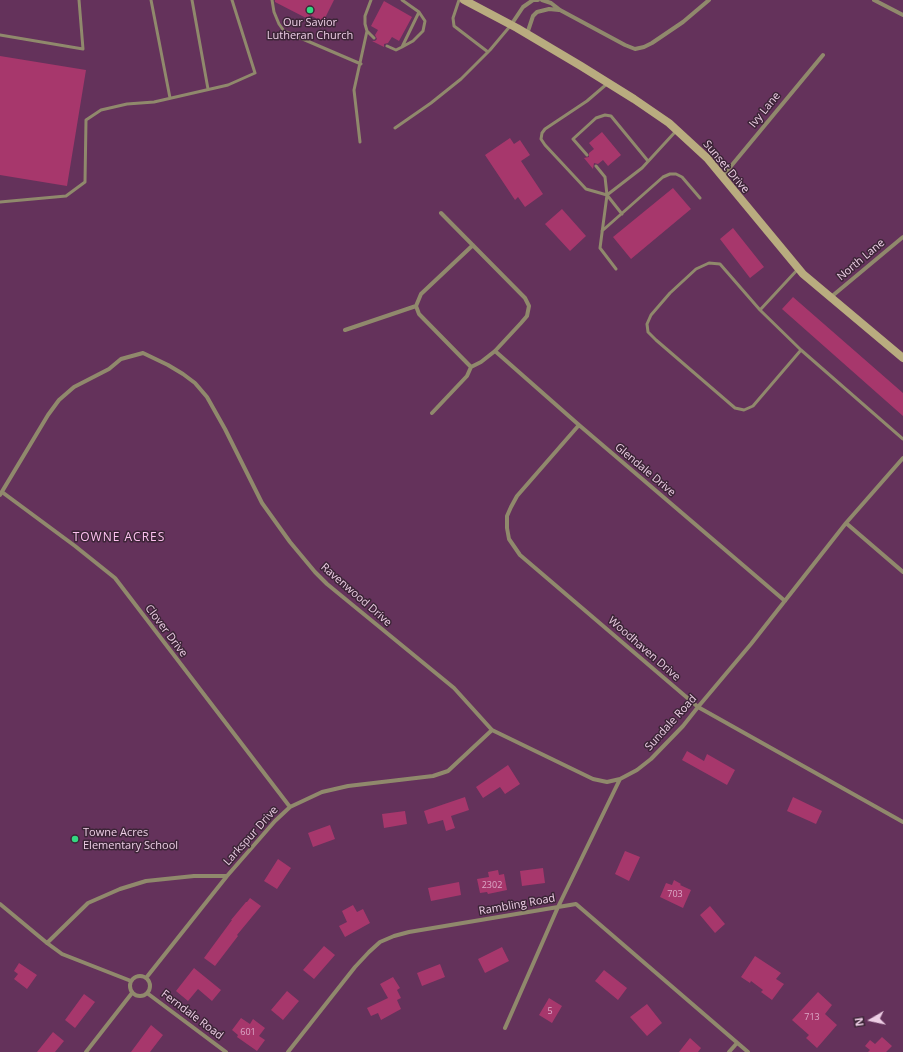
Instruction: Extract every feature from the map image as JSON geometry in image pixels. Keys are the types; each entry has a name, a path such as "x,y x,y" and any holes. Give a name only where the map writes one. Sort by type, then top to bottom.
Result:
{"main road":[{"name":"Sunset Drive","path":"464,0 527,34 652,110 677,130 707,158 798,269 814,285 831,297 903,358"}],"street":[{"path":"511,25 523,7 533,0 538,0"},
{"path":"542,0 551,3 560,10 635,49 652,43 683,22 709,0"},
{"path":"874,0 903,15"},
{"path":"527,34 533,16 536,12 549,9 560,10"},
{"name":"Ivy Lane","path":"722,177 823,55"},
{"path":"432,414 466,376 471,367 481,362 495,351 527,316 530,306 525,298 441,213"},
{"name":"North Lane","path":"831,297 903,237"},
{"path":"345,330 416,306 421,294 473,245"},
{"path":"416,306 420,314 471,367"},
{"name":"Glendale Drive","path":"495,351 579,425 786,601"},
{"name":"Ravenwood Drive","path":"1,493 48,415 59,400 74,387 109,369 121,359 143,353 183,374 195,383 207,397 225,428 262,503 290,542 315,572 340,596 454,688 492,730 593,779 607,782 620,779"},
{"name":"Woodhaven Drive","path":"579,425 517,496 507,516 509,539 520,555 698,707 903,822"},
{"name":"Sundale Road","path":"620,779 637,770 662,749 683,726 786,601 846,523 903,458"},
{"name":"Clover Drive","path":"1,493 75,546 115,578 290,807"},
{"path":"846,523 903,572"},
{"name":"Larkspur Drive","path":"146,978 227,876 275,820 290,807 322,792 348,786 433,776 448,771 492,730"},
{"path":"505,1028 558,907 620,779"},
{"path":"47,943 88,903 120,889 153,880 194,876 227,876"},
{"path":"0,904 47,943 68,956 131,981"},
{"name":"Rambling Road","path":"288,1052 355,968 380,942 409,932 576,904 748,1052"},
{"path":"136,976 143,976 146,978 149,983 147,993 142,996 132,993 130,987 131,981 136,976"},
{"path":"86,1052 132,993"},
{"name":"Ferndale Road","path":"147,993 226,1052"},
{"path":"729,1052 737,1043"}],"lane":[{"path":"0,35 83,49 79,0"},
{"path":"151,0 170,98"},
{"path":"192,0 208,89"},
{"path":"0,202 66,196 85,182 86,120 101,110 127,104 154,102 228,85 255,73 232,0"},
{"path":"272,0 274,12 284,31 361,64"},
{"path":"360,142 354,90 361,64 367,31 365,16 371,0"},
{"path":"387,46 396,50 413,41 423,31 425,21 419,12 402,0"},
{"path":"459,0 452,18 454,26 488,52"},
{"path":"402,47 419,12"},
{"path":"395,128 461,79 488,52 511,25"},
{"path":"367,31 374,38"},
{"path":"608,84 586,101 545,128 541,139 586,189 606,195 622,214"},
{"path":"587,156 573,139 596,118 605,115 611,116 648,161"},
{"path":"606,195 642,168 677,130"},
{"path":"596,166 605,177 606,195 600,248 616,269"},
{"path":"602,231 663,177 670,174 676,174 682,177 700,198"},
{"path":"801,350 753,406 744,410 735,408 648,332 647,324 651,315 670,293 696,269 709,263 720,264 760,310 801,350 903,439"},
{"path":"760,310 798,269"}],"building":[{"name":"Our Savior Lutheran Church","path":"275,0 334,0 323,22 310,15 308,19 275,2"},
{"path":"384,1 412,17 399,41 392,37 388,43 384,44 384,47 372,41 377,39 375,35 378,30 371,26"},
{"path":"0,56 86,70 67,186 0,175"},
{"path":"602,132 621,155 608,166 603,160 598,164 594,163 593,169 584,158 589,157 589,153 594,149 589,143"},
{"path":"510,138 514,144 520,140 530,155 521,161 543,194 525,207 518,197 515,200 485,155"},
{"path":"673,188 691,209 631,259 613,237"},
{"path":"562,209 586,236 570,251 545,224"},
{"path":"733,228 764,267 750,278 720,239"},
{"path":"793,297 903,393 903,416 782,309"},
{"path":"687,751 704,761 707,754 735,770 727,785 682,760"},
{"path":"508,765 520,784 505,794 500,787 483,798 476,787"},
{"path":"465,797 469,810 451,816 455,828 446,831 443,820 428,824 424,811"},
{"path":"793,797 822,811 816,824 787,811"},
{"path":"405,811 407,824 384,828 382,814"},
{"path":"330,825 335,839 313,847 308,833"},
{"path":"625,851 640,857 629,881 615,874"},
{"path":"278,859 291,868 277,889 264,881"},
{"path":"543,868 545,883 522,886 520,871"},
{"path":"498,870 499,875 504,874 507,890 488,894 487,892 480,893 477,879 489,877 488,872"},
{"path":"674,880 681,884 680,885 691,890 683,908 660,897 666,883 672,885"},
{"path":"459,882 461,895 431,901 428,888"},
{"path":"250,898 261,906 237,935 238,936 215,966 204,958 231,920"},
{"path":"353,905 357,912 363,909 370,923 345,937 339,926 347,922 342,911"},
{"path":"710,906 725,924 715,933 700,915"},
{"path":"324,946 335,955 314,979 303,970"},
{"path":"502,947 509,961 485,973 478,959"},
{"path":"755,956 781,973 776,979 784,984 772,1000 761,992 763,990 751,981 750,983 741,977"},
{"path":"19,963 37,975 27,989 14,979 18,974 14,971"},
{"path":"440,964 445,977 422,986 417,973"},
{"path":"194,968 221,990 212,1001 198,989 188,1001 176,991"},
{"path":"604,970 627,988 618,1000 595,981"},
{"path":"393,977 400,988 397,990 401,998 397,1000 401,1009 381,1020 378,1013 371,1016 367,1008 388,998 380,984"},
{"path":"287,991 299,1001 283,1020 271,1010"},
{"path":"818,992 832,1005 825,1014 837,1025 817,1048 806,1038 809,1035 792,1020"},
{"path":"84,994 95,1002 75,1028 65,1020"},
{"path":"549,998 562,1006 552,1023 539,1015"},
{"path":"647,1004 662,1023 647,1036 630,1017"},
{"path":"241,1018 250,1024 253,1019 265,1028 259,1036 265,1040 257,1051 237,1037 238,1035 232,1030"},
{"path":"151,1025 163,1035 150,1052 131,1052"},
{"path":"53,1032 64,1041 55,1052 37,1052"},
{"path":"882,1037 892,1046 886,1052 868,1052 870,1050 865,1046 870,1040 875,1044"},
{"path":"690,1038 701,1048 698,1052 679,1052"}],"place":[{"name":"Our Savior Lutheran Church","path":"310,10"},
{"name":"Towne Acres Elementary School","path":"75,839"}],"district":[{"name":"TOWNE ACRES","path":"119,538"}]}
